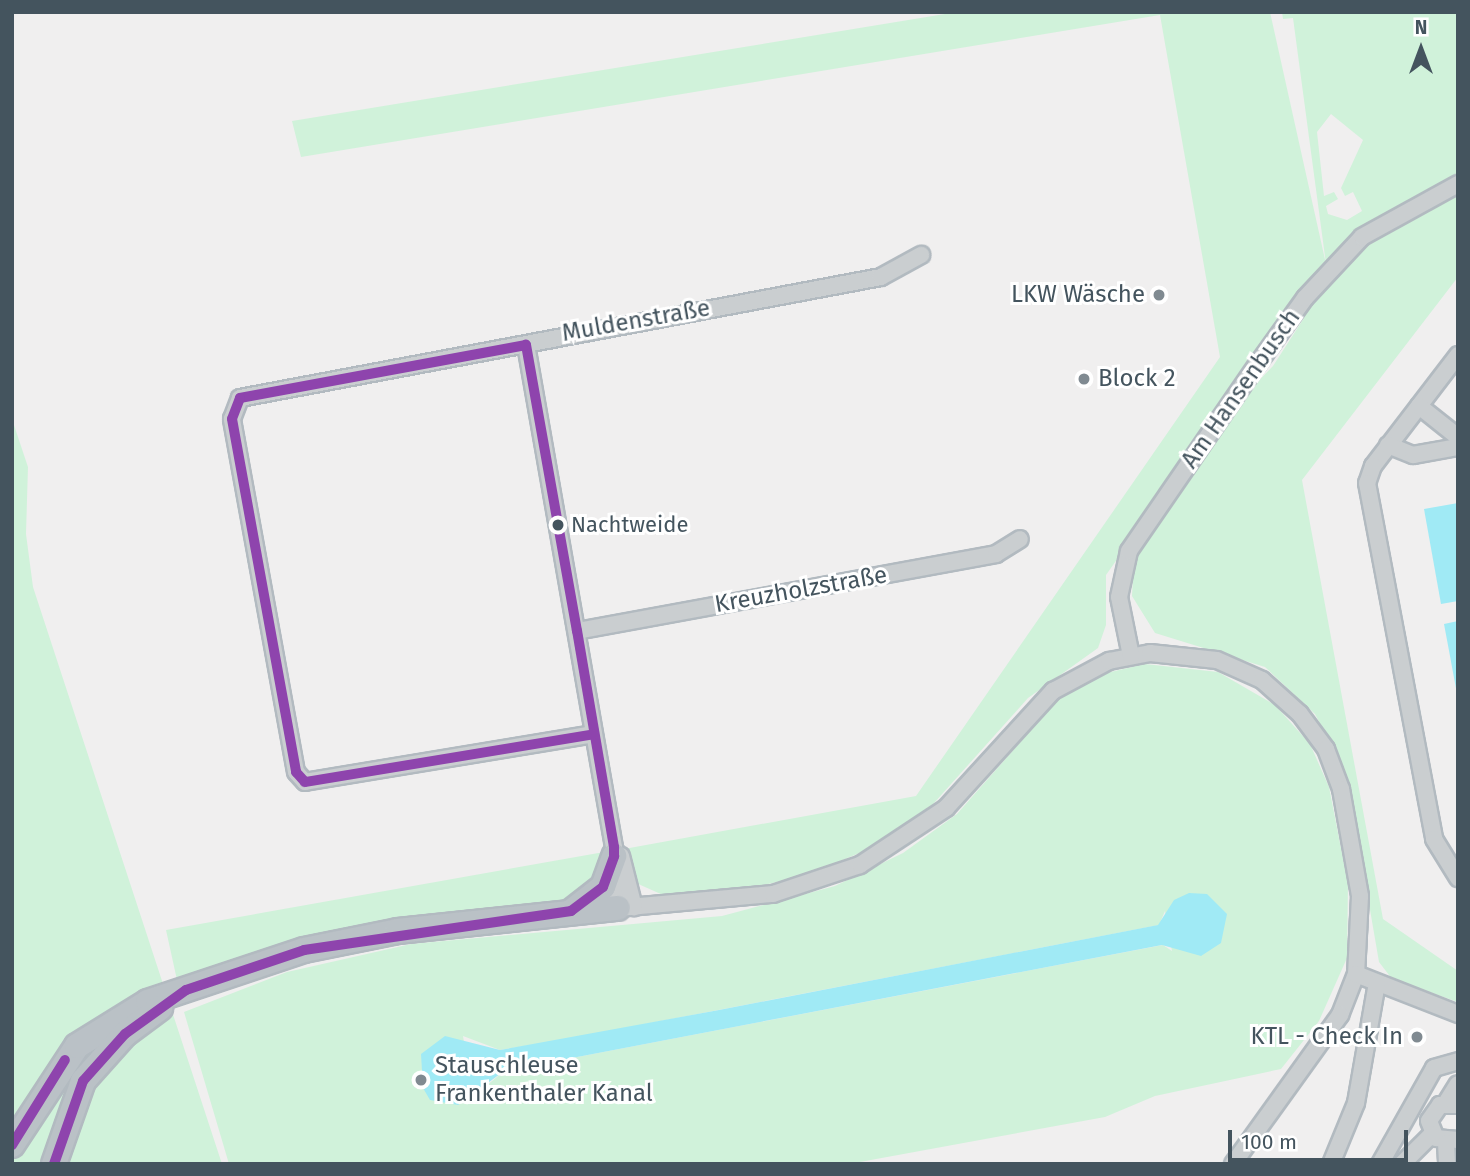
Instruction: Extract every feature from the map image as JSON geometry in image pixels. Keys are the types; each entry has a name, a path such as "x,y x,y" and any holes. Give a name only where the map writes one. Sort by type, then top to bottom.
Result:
{"highway":[{"path":"571,911 603,887 614,851"},
{"path":"12,1145 77,1046 186,990 317,947 571,911 626,908"},
{"path":"54,1164 83,1081 150,1008"}],"street":[{"name":"Am Hansenbusch","path":"1131,656 1119,597 1129,551 1257,365 1305,298 1362,237 1458,184"},
{"name":"Muldenstraße","path":"594,734 305,782 296,772 232,419 240,398 253,393 526,345 554,335 881,277 921,255"},
{"path":"526,345 626,908 773,894 860,865 946,808 1053,691 1131,656 1200,656 1256,677 1316,732 1342,789 1360,896 1356,974 1340,1015 1299,1077 1233,1164"},
{"path":"1458,355 1388,445 1370,474 1369,500 1434,839 1458,878"},
{"path":"1419,406 1458,437"},
{"path":"1388,445 1413,455 1458,447"},
{"name":"Kreuzholzstraße","path":"577,631 996,554 1020,539"},
{"path":"1356,974 1458,1014"},
{"path":"1331,1164 1356,1103 1377,983"},
{"path":"1380,1164 1434,1068 1458,1061"},
{"path":"1447,1164 1445,1139 1431,1114 1452,1104 1458,1084"},
{"path":"1402,1164 1445,1139"},
{"path":"1453,1164 1458,1160"}],"green space":[{"path":"957,12 1270,12 1326,264 1293,18 1283,19 1282,12 1458,12 1458,277 1302,480 1383,919 1458,971 1458,1002 1392,979 1379,962 1347,776 1315,714 1265,667 1155,633 1132,596 1134,557 1242,398 1273,366 1304,318 1293,310 1106,575 1106,625 1098,648 1028,698 926,812 871,848 810,874 751,888 663,895 636,883 624,849 916,796 1220,357 1160,15 301,157 292,121","holes":["1331,114 1363,140 1341,188 1345,196 1353,192 1362,211 1347,220 1328,214 1326,206 1338,199 1334,192 1324,196 1317,132"]},
{"path":"12,419 28,467 26,534 33,587 222,1164 12,1164"},
{"path":"1145,664 1218,672 1275,705 1310,744 1329,787 1348,884 1347,958 1319,1021 1281,1069 1155,1096 1105,1117 849,1164 229,1164 184,1012 287,972 411,944 722,916 835,886 903,853 957,814 1061,696 1102,674","holes":["1165,911 1172,951 1163,945 504,1071 473,1097 463,1036 500,1050 573,1038 1159,925"]},
{"path":"604,852 606,869 567,901 391,924 177,980 166,930"}],"water":[{"path":"1458,503 1458,601 1441,604 1424,509"},
{"path":"1458,621 1458,699 1444,624"},
{"path":"1189,893 1207,894 1227,914 1221,943 1201,956 1162,945 504,1071 458,1105 430,1100 423,1088 421,1054 445,1036 500,1050 719,1010 1158,925 1174,900"}],"transit line":[{"path":"54,1164 83,1081 125,1034 186,990 304,950 571,911 603,887 614,856 614,847 577,631 526,345 240,398 232,419 296,772 305,782 594,734"},
{"path":"12,1145 65,1060"}],"place":[{"name":"LKW Wäsche","path":"1159,295"},
{"name":"Block 2","path":"1084,379"},
{"name":"Nachtweide","path":"558,525"},
{"name":"KTL - Check In","path":"1417,1037"},
{"name":"Stauschleuse Frankenthaler Kanal","path":"421,1080"}]}
